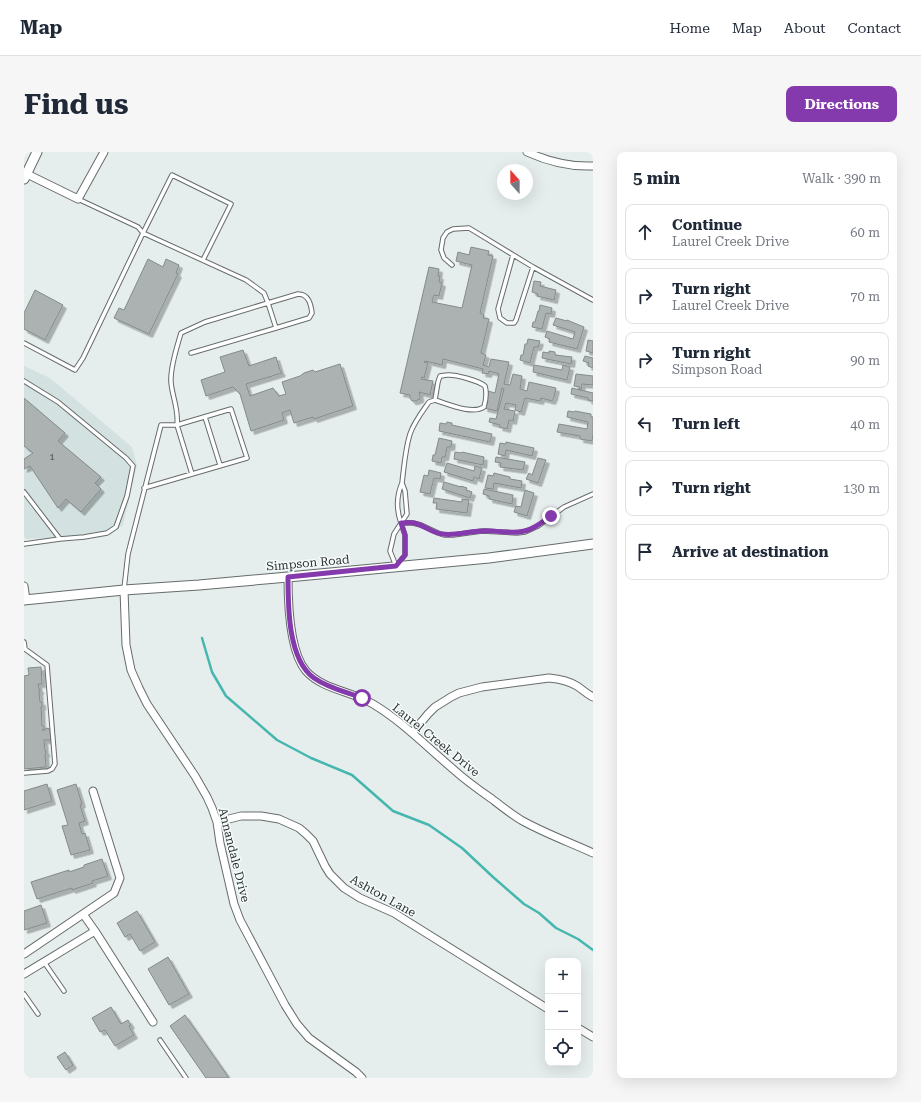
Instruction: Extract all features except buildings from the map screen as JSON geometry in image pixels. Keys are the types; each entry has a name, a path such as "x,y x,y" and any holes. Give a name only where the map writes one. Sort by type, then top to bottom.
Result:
{"street":[{"path":"37,152 25,176 78,199 104,152"},
{"path":"527,152 558,163 593,166"},
{"name":"Simpson Road","path":"25,600 489,558 593,544"},
{"name":"Laurel Creek Drive","path":"288,577 290,624 293,642 298,657 313,678 329,687 347,692 373,704 413,732 454,770 521,820 593,853"},
{"path":"24,586 25,600"},
{"name":"Annandale Drive","path":"124,590 126,645 131,670 147,704 207,796 217,822 220,843 234,904 240,920 285,1005 297,1024 309,1038 362,1078"},
{"path":"413,732 428,714 443,702 459,693 482,686 549,678 568,682 577,686 593,697"},
{"path":"24,954 114,893 120,878 93,791"},
{"name":"Ashton Lane","path":"217,822 241,816 260,816 279,819 299,828 313,841 330,874 344,888 360,898 394,913 545,1007"},
{"path":"83,914 153,1022"},
{"path":"24,974 95,931"},
{"path":"581,1030 593,1037"}],"lane":[{"path":"24,343 75,370 84,358 172,175 231,204 203,260"},
{"path":"78,199 138,227 143,233 246,280 264,293 276,328"},
{"path":"452,265 444,258 441,250 444,238 447,232 453,229 469,228 533,268 593,300"},
{"path":"513,255 498,309 500,318 507,323 514,323 516,320 533,268"},
{"path":"191,353 309,318 312,310 308,298 302,294 298,294 205,322 181,333 175,354 171,381 178,418 177,425 192,474"},
{"path":"402,483 405,491 407,514 401,523 394,534 390,551 396,566 405,555 405,535 401,523 398,513 398,492 402,483 404,457 410,433 416,420 429,402 435,400 467,409 480,410 484,407 487,392 485,386 481,382 446,375 440,376 435,400"},
{"path":"24,381 58,402 126,458 133,466 127,496 116,528 107,533 24,544"},
{"path":"124,590 128,554 144,488 161,424 177,425 231,409 247,458 144,488"},
{"path":"205,417 220,465"},
{"path":"24,492 60,539"},
{"path":"401,523 421,525 444,535 482,531 517,533 526,532 538,526 564,507 593,494"},
{"path":"24,642 25,649 47,665 55,764 52,769 48,771 24,773"},
{"path":"44,962 64,990"},
{"path":"24,994 38,1014"},
{"path":"160,1040 186,1078"}],"shaded area":[{"path":"24,366 50,378 132,447 137,465 123,525 110,535 26,539 24,536"}],"waterway":[{"path":"202,638 212,672 226,696 277,740 311,758 352,775 393,811 429,825 462,848 524,904 539,913 556,928 578,939 593,950"}],"route":[{"path":"362,698 329,687 313,678 300,662 293,642 290,624 288,577 396,566 405,555 405,535 401,523 421,525 444,535 482,531 517,533 526,532 538,526 551,516"}]}
